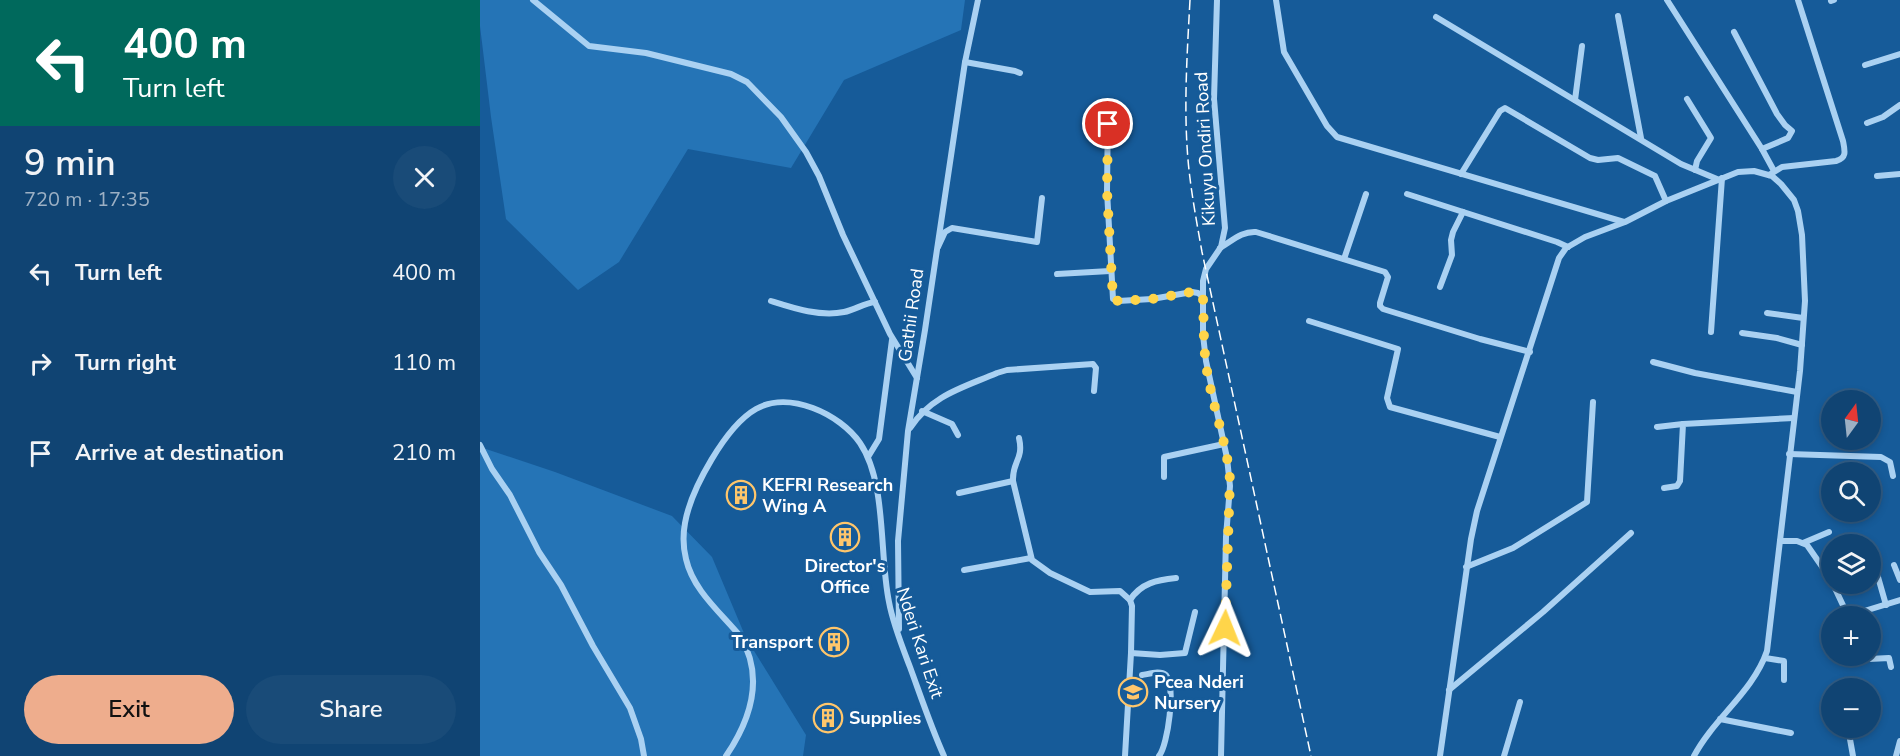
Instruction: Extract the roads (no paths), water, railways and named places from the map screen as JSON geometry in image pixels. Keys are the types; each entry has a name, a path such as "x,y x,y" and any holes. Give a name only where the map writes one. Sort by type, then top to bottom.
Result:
{"street":[{"path":"533,0 589,46 646,53 731,74 747,82 781,117 806,152 892,340 917,378"},
{"name":"Gathii Road","path":"900,637 898,541 908,431 965,62 978,0"},
{"name":"Kikuyu Ondiri Road","path":"1217,0 1214,99 1225,228 1220,248 1204,275 1203,335 1207,367 1229,464 1230,495 1226,537 1221,756"},
{"path":"1276,0 1284,52 1337,137 1625,222"},
{"path":"1667,0 1762,149 1771,173 1788,192 1798,211 1805,260 1802,345 1770,640 1765,658 1755,676 1709,731 1694,756"},
{"path":"1440,756 1466,567 1477,511 1562,252 1585,237 1625,222 1666,201 1719,179 1744,171 1771,173 1788,166 1836,161 1845,153 1798,0"},
{"path":"1618,16 1641,138"},
{"path":"1436,17 1681,164 1719,179"},
{"path":"1734,32 1782,122 1792,130 1788,138 1762,149"},
{"path":"1575,100 1582,46"},
{"path":"1865,64 1900,54"},
{"path":"965,62 1015,70 1020,73"},
{"path":"1687,99 1711,138 1697,161 1695,170"},
{"path":"1867,123 1883,117 1900,105"},
{"path":"1108,108 1107,191 1112,296 1114,300 1152,299 1192,292 1198,293 1203,298"},
{"path":"1461,174 1500,111 1505,108 1590,158 1598,160 1609,157 1618,158 1655,176 1666,201"},
{"path":"1877,177 1900,174"},
{"path":"1712,332 1719,179"},
{"path":"1344,259 1366,194"},
{"path":"1407,194 1568,247"},
{"path":"936,251 945,232 952,228 1037,242 1042,198"},
{"path":"1440,288 1452,255 1453,232 1463,212"},
{"path":"1220,248 1248,232 1283,240 1387,273 1380,303 1383,309 1530,352"},
{"path":"1056,274 1110,271"},
{"path":"771,301 833,314 875,302"},
{"path":"1767,313 1803,318"},
{"path":"1309,321 1398,349 1387,398 1390,407 1500,437"},
{"path":"1742,333 1802,345"},
{"path":"868,457 879,439 892,340"},
{"path":"1653,362 1695,373 1797,392"},
{"path":"908,431 922,411 938,399 997,373 1020,369 1093,364 1096,368 1094,392"},
{"path":"1466,567 1514,548 1587,502 1593,402"},
{"name":"Nderi Kari Exit","path":"726,756 750,711 753,687 750,659 740,636 699,588 689,570 684,532 693,497 730,432 740,421 764,406 788,404 802,405 824,413 850,430 868,457 876,486 889,602 944,756"},
{"path":"922,411 952,424 958,435"},
{"path":"1657,427 1794,418"},
{"path":"1664,488 1677,486 1680,481 1683,424"},
{"path":"1019,438 1022,451 1014,469 1013,481 1030,558 1050,573 1090,592 1120,591 1130,600 1132,606 1131,653 1125,756"},
{"path":"1164,477 1164,457 1224,444"},
{"path":"480,445 630,708 641,739 644,756"},
{"path":"1789,454 1881,457 1890,462 1893,476"},
{"path":"959,494 1013,481"},
{"path":"1448,690 1543,612 1631,532"},
{"path":"1803,543 1829,532"},
{"path":"1780,541 1803,543 1813,552 1821,565"},
{"path":"964,570 1030,558"},
{"path":"1894,565 1900,580"},
{"path":"1130,600 1146,585 1162,579 1176,578"},
{"path":"1881,587 1886,604"},
{"path":"1881,606 1900,600"},
{"path":"1131,653 1160,655 1185,653 1195,612"},
{"path":"1765,658 1784,661 1784,680"},
{"path":"1881,658 1889,658 1891,667"},
{"path":"1142,675 1160,673 1166,676 1169,683 1169,717 1164,748 1159,756"},
{"path":"1504,756 1520,702"},
{"path":"1720,719 1791,733"},
{"path":"1850,738 1853,756"},
{"path":"1896,756 1900,741"}],"railway":[{"path":"1190,0 1186,128 1193,200 1202,252 1311,756"}],"place":[{"name":"KEFRI Research Wing A","path":"741,495"},
{"name":"Director's Office","path":"845,537"},
{"name":"Transport","path":"834,642"},
{"name":"Pcea Nderi Nursery","path":"1133,692"},
{"name":"Supplies","path":"828,718"}]}
